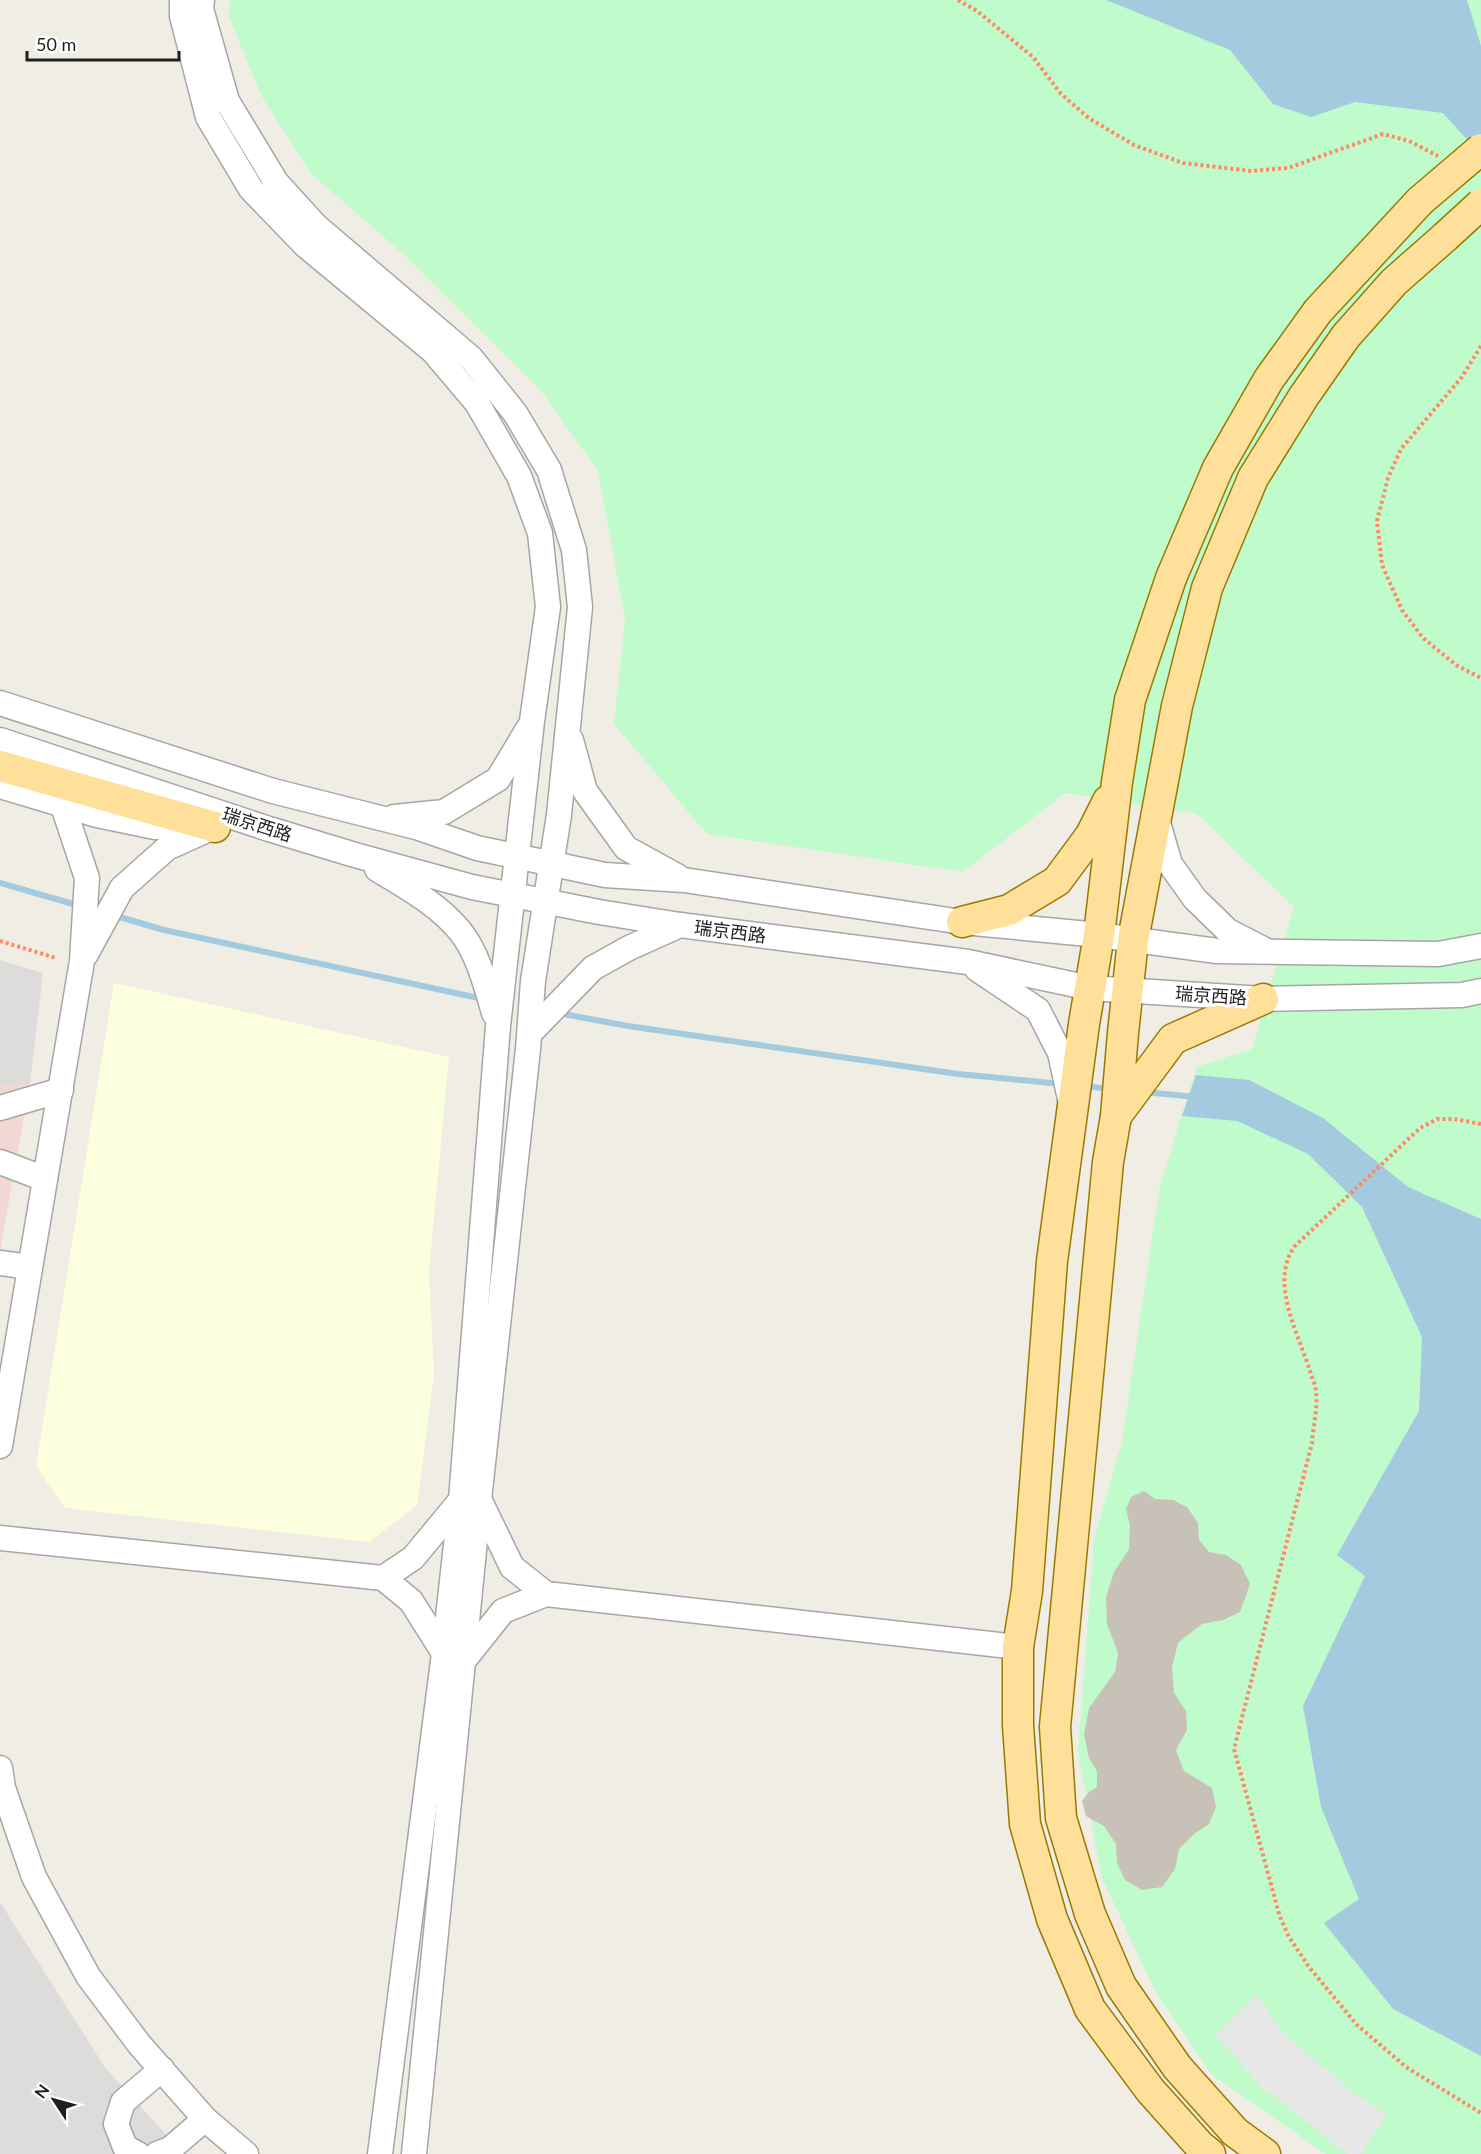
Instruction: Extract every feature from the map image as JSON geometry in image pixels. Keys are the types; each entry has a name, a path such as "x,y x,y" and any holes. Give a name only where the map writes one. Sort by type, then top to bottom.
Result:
{"main road":[{"path":"1205,2152 1150,2090 1090,2009 1052,1919 1025,1824 1018,1725 1018,1647 1026,1591 1052,1261 1084,1023 1099,935 1117,782 1130,700 1171,578 1218,468 1269,379 1318,311 1420,201 1481,149"},
{"path":"1265,2154 1235,2132 1177,2067 1121,1986 1090,1914 1061,1818 1054,1727 1100,1267 1108,1162 1116,1116 1133,940 1155,813 1177,706 1207,588 1253,478 1304,396 1346,336 1394,282 1481,204"},
{"path":"1130,700 1137,719 1152,727 1167,723 1177,706"},
{"path":"0,766 215,827"},
{"path":"962,922 1009,910 1057,881 1090,835 1117,782"},
{"path":"1116,1116 1173,1039 1263,999"},
{"path":"1052,1261 1060,1250 1076,1245 1091,1251 1100,1267"}],"street":[{"path":"182,0 182,16 208,117 251,189 304,245 433,351 477,404 519,476 540,533 548,607 532,722 513,895 492,972 497,1032 470,1500 512,1567 546,1594"},
{"path":"202,0 201,9 227,101 276,182 316,226 471,358 515,413 549,470 574,550 580,608 559,815 533,981 529,1041 470,1500 454,1656 414,2154"},
{"name":"瑞京西路","path":"0,703 273,791 381,818 477,848 605,875 684,880 962,922 1099,935 1217,951 1438,954 1481,946"},
{"path":"381,818 444,812 498,779 532,722"},
{"path":"567,723 585,791 626,848 684,880"},
{"name":"瑞京西路","path":"0,740 354,855 472,887 599,912 968,963 1090,988 1263,999 1462,995 1481,991"},
{"path":"0,786 97,815 155,827 269,829"},
{"path":"0,1446 83,960 87,878 62,803"},
{"path":"1155,813 1170,864 1195,899 1228,931 1268,951"},
{"path":"83,960 122,888 167,848 215,827"},
{"path":"354,855 425,899 461,932 492,972"},
{"path":"529,1041 566,996 593,968 629,948 680,925"},
{"path":"968,963 1038,1010 1060,1053 1073,1110"},
{"path":"0,1108 61,1090"},
{"path":"0,1162 45,1179"},
{"path":"0,1263 30,1268"},
{"path":"383,1578 413,1558 470,1500"},
{"path":"0,1538 383,1578 411,1601 454,1656"},
{"path":"380,2154 454,1656 503,1611 546,1594 1018,1647"},
{"path":"0,1768 3,1788 34,1876 88,1976 139,2044 205,2119 246,2154"},
{"path":"127,2152 116,2124 123,2102 162,2069"},
{"path":"167,2152 205,2119"}],"path":[{"path":"958,0 977,11 1033,57 1061,94 1090,119 1134,145 1183,163 1251,171 1288,168 1383,134 1409,141 1436,154 1443,163"},
{"path":"1481,346 1462,376 1401,448 1388,478 1377,521 1382,565 1402,610 1423,638 1456,665 1481,678"},
{"path":"0,941 56,958"},
{"path":"1481,1124 1454,1119 1437,1119 1420,1128 1294,1246 1287,1256 1284,1279 1289,1312 1316,1392 1312,1443 1234,1749 1280,1917 1289,1937 1309,1967 1357,2025 1406,2067 1481,2113"}],"shaded area":[{"path":"0,960 43,973 30,1084 0,1086"},
{"path":"114,983 449,1057 429,1271 434,1375 417,1505 369,1542 65,1508 36,1466"},
{"path":"30,1084 0,1251 0,1086"},
{"path":"0,1902 106,2069 184,2154 0,2154"},
{"path":"1256,1994 1282,2032 1351,2091 1387,2115 1361,2154 1347,2154 1261,2086 1215,2035"}],"green space":[{"path":"230,0 1481,0 1481,2154 1326,2154 1212,2075 1156,1993 1102,1878 1078,1753 1094,1540 1122,1441 1160,1185 1197,1067 1252,1049 1294,907 1197,814 1065,793 963,872 707,834 614,724 625,619 598,471 540,389 400,251 311,174 261,95 229,17"}],"water":[{"path":"1106,0 1467,0 1481,46 1481,155 1443,113 1355,102 1311,117 1273,104 1230,50"},
{"path":"1196,1075 1249,1080 1323,1118 1408,1187 1481,1219 1481,2056 1393,2009 1324,1923 1359,1899 1321,1807 1303,1706 1365,1576 1337,1555 1419,1411 1422,1337 1362,1207 1308,1154 1237,1121 1182,1116"}],"building":[{"path":"1144,1491 1155,1499 1173,1500 1187,1507 1198,1523 1199,1540 1209,1552 1226,1555 1241,1565 1250,1584 1240,1612 1223,1620 1202,1624 1178,1643 1172,1667 1174,1693 1186,1711 1187,1730 1176,1750 1184,1771 1212,1788 1216,1807 1209,1824 1194,1834 1179,1849 1175,1869 1162,1887 1142,1890 1125,1880 1117,1863 1116,1844 1104,1826 1086,1816 1082,1801 1089,1792 1097,1787 1097,1771 1089,1758 1084,1734 1089,1708 1115,1672 1118,1653 1107,1624 1106,1597 1114,1572 1129,1549 1130,1526 1126,1509 1131,1497"}],"waterway":[{"path":"0,883 80,906"},
{"path":"113,915 164,930 483,999"},
{"path":"558,1013 628,1026 958,1074 1062,1084"},
{"path":"1084,1086 1110,1089"},
{"path":"1144,1092 1196,1097"}]}
